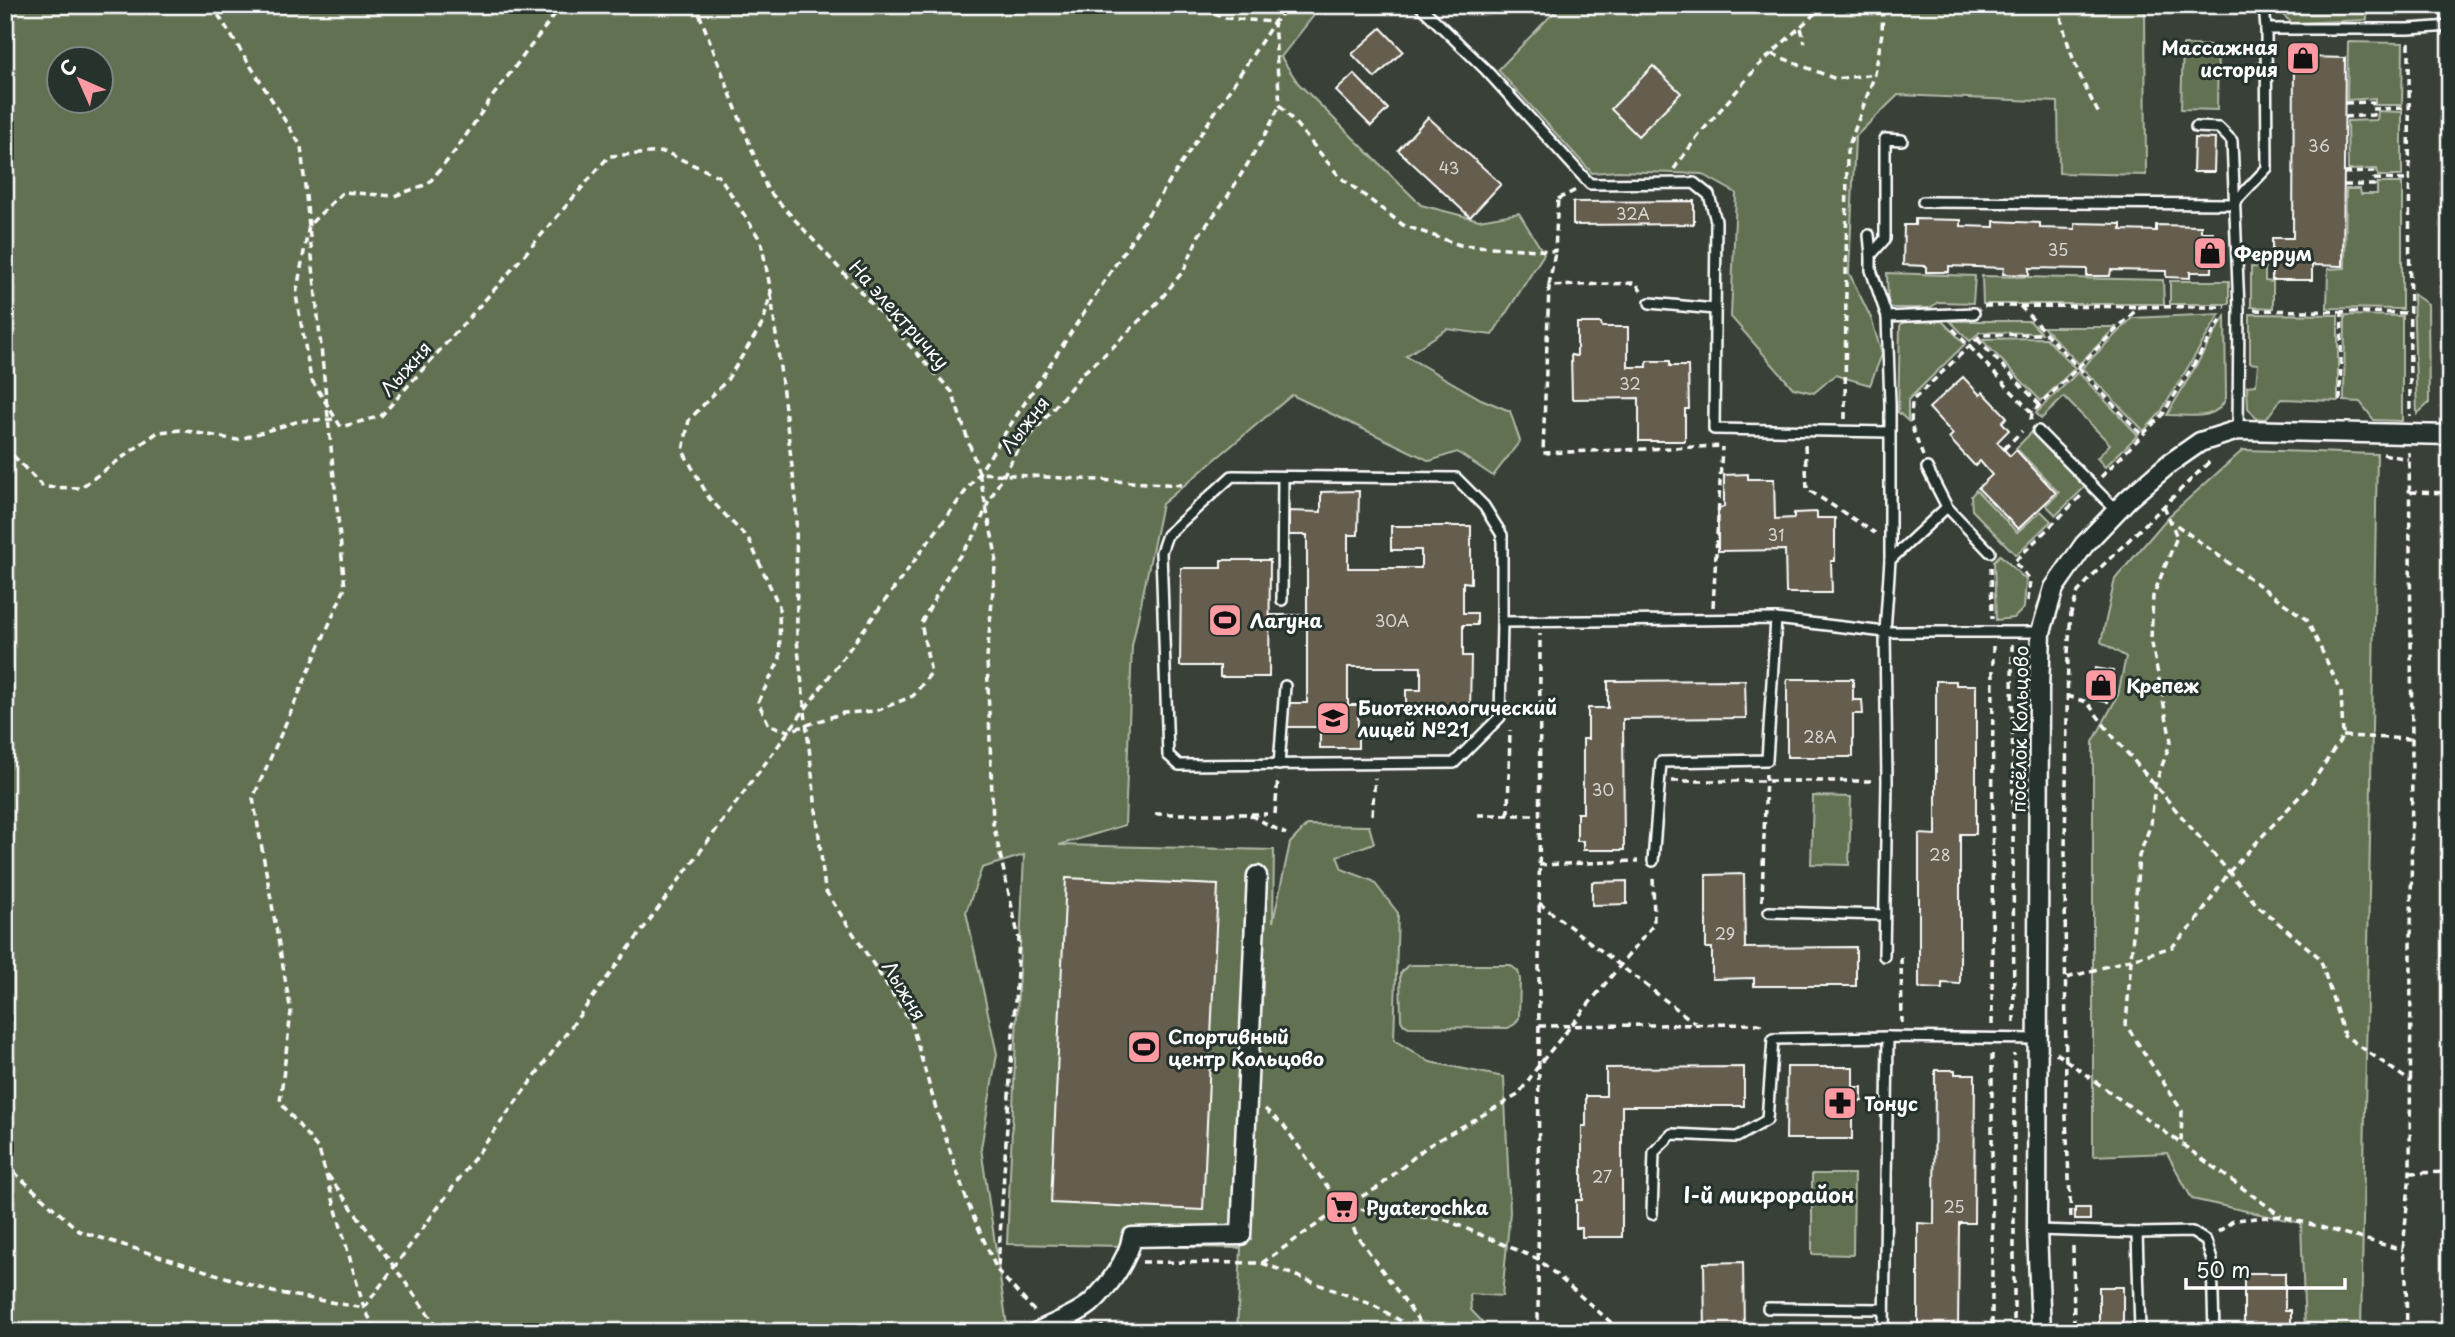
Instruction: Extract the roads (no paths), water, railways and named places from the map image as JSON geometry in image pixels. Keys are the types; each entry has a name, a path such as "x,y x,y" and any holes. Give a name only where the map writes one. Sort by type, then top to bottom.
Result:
{"street":[{"name":"посёлок Кольцово","path":"2041,1332 2037,1230 2039,689 2041,632 2054,588 2084,545 2117,511 2170,463 2200,442 2238,430 2450,435"},
{"path":"1042,1329 1090,1304 1116,1272 1131,1245 1132,1237 1241,1235 1258,876"}],"lane":[{"path":"1419,5 1485,69 1590,184 1694,183 1709,195 1716,222 1714,429 1889,432"},
{"path":"1923,202 2233,204 2267,168 2264,5"},
{"path":"2266,29 2409,29 2450,26"},
{"path":"2196,127 2219,128 2232,141 2239,309 2238,430"},
{"path":"1871,255 1885,239 1885,139 1902,140"},
{"path":"1869,236 1871,270 1887,317 1890,560 1885,632 1887,782 1884,951"},
{"path":"1650,303 1715,309"},
{"path":"1887,317 1974,313"},
{"path":"2038,431 2117,511"},
{"path":"1927,468 1947,507 1990,552"},
{"path":"1232,476 1283,477 1456,478 1484,506 1502,535 1500,718 1454,763 1180,765 1168,755 1161,552 1167,535 1232,476"},
{"path":"1282,600 1283,477"},
{"path":"1890,560 1947,507"},
{"path":"1502,622 1776,619 1885,632 2041,632"},
{"path":"1653,861 1661,762 1767,760 1776,619"},
{"path":"1279,765 1285,686"},
{"path":"1769,912 1884,915"},
{"path":"1884,1332 1888,1037"},
{"path":"1652,1214 1654,1152 1672,1134 1737,1137 1767,1119 1773,1039 2037,1039"},
{"path":"2037,1230 2192,1232 2206,1241 2212,1260 2214,1332"},
{"path":"2137,1233 2140,1329"},
{"path":"1768,1308 1884,1309"}],"place":[{"name":"Массажная история","path":"2303,58"},
{"name":"Феррум","path":"2210,253"},
{"name":"Лагуна","path":"1225,620"},
{"name":"Крепеж","path":"2101,685"},
{"name":"Биотехнологический лицей №21","path":"1333,718"},
{"name":"Спортивный центр Кольцово","path":"1144,1047"},
{"name":"Тонус","path":"1840,1103"},
{"name":"Pyaterochka","path":"1342,1207"}],"district":[{"name":"I-й микрорайон","path":"1769,1194"}]}
